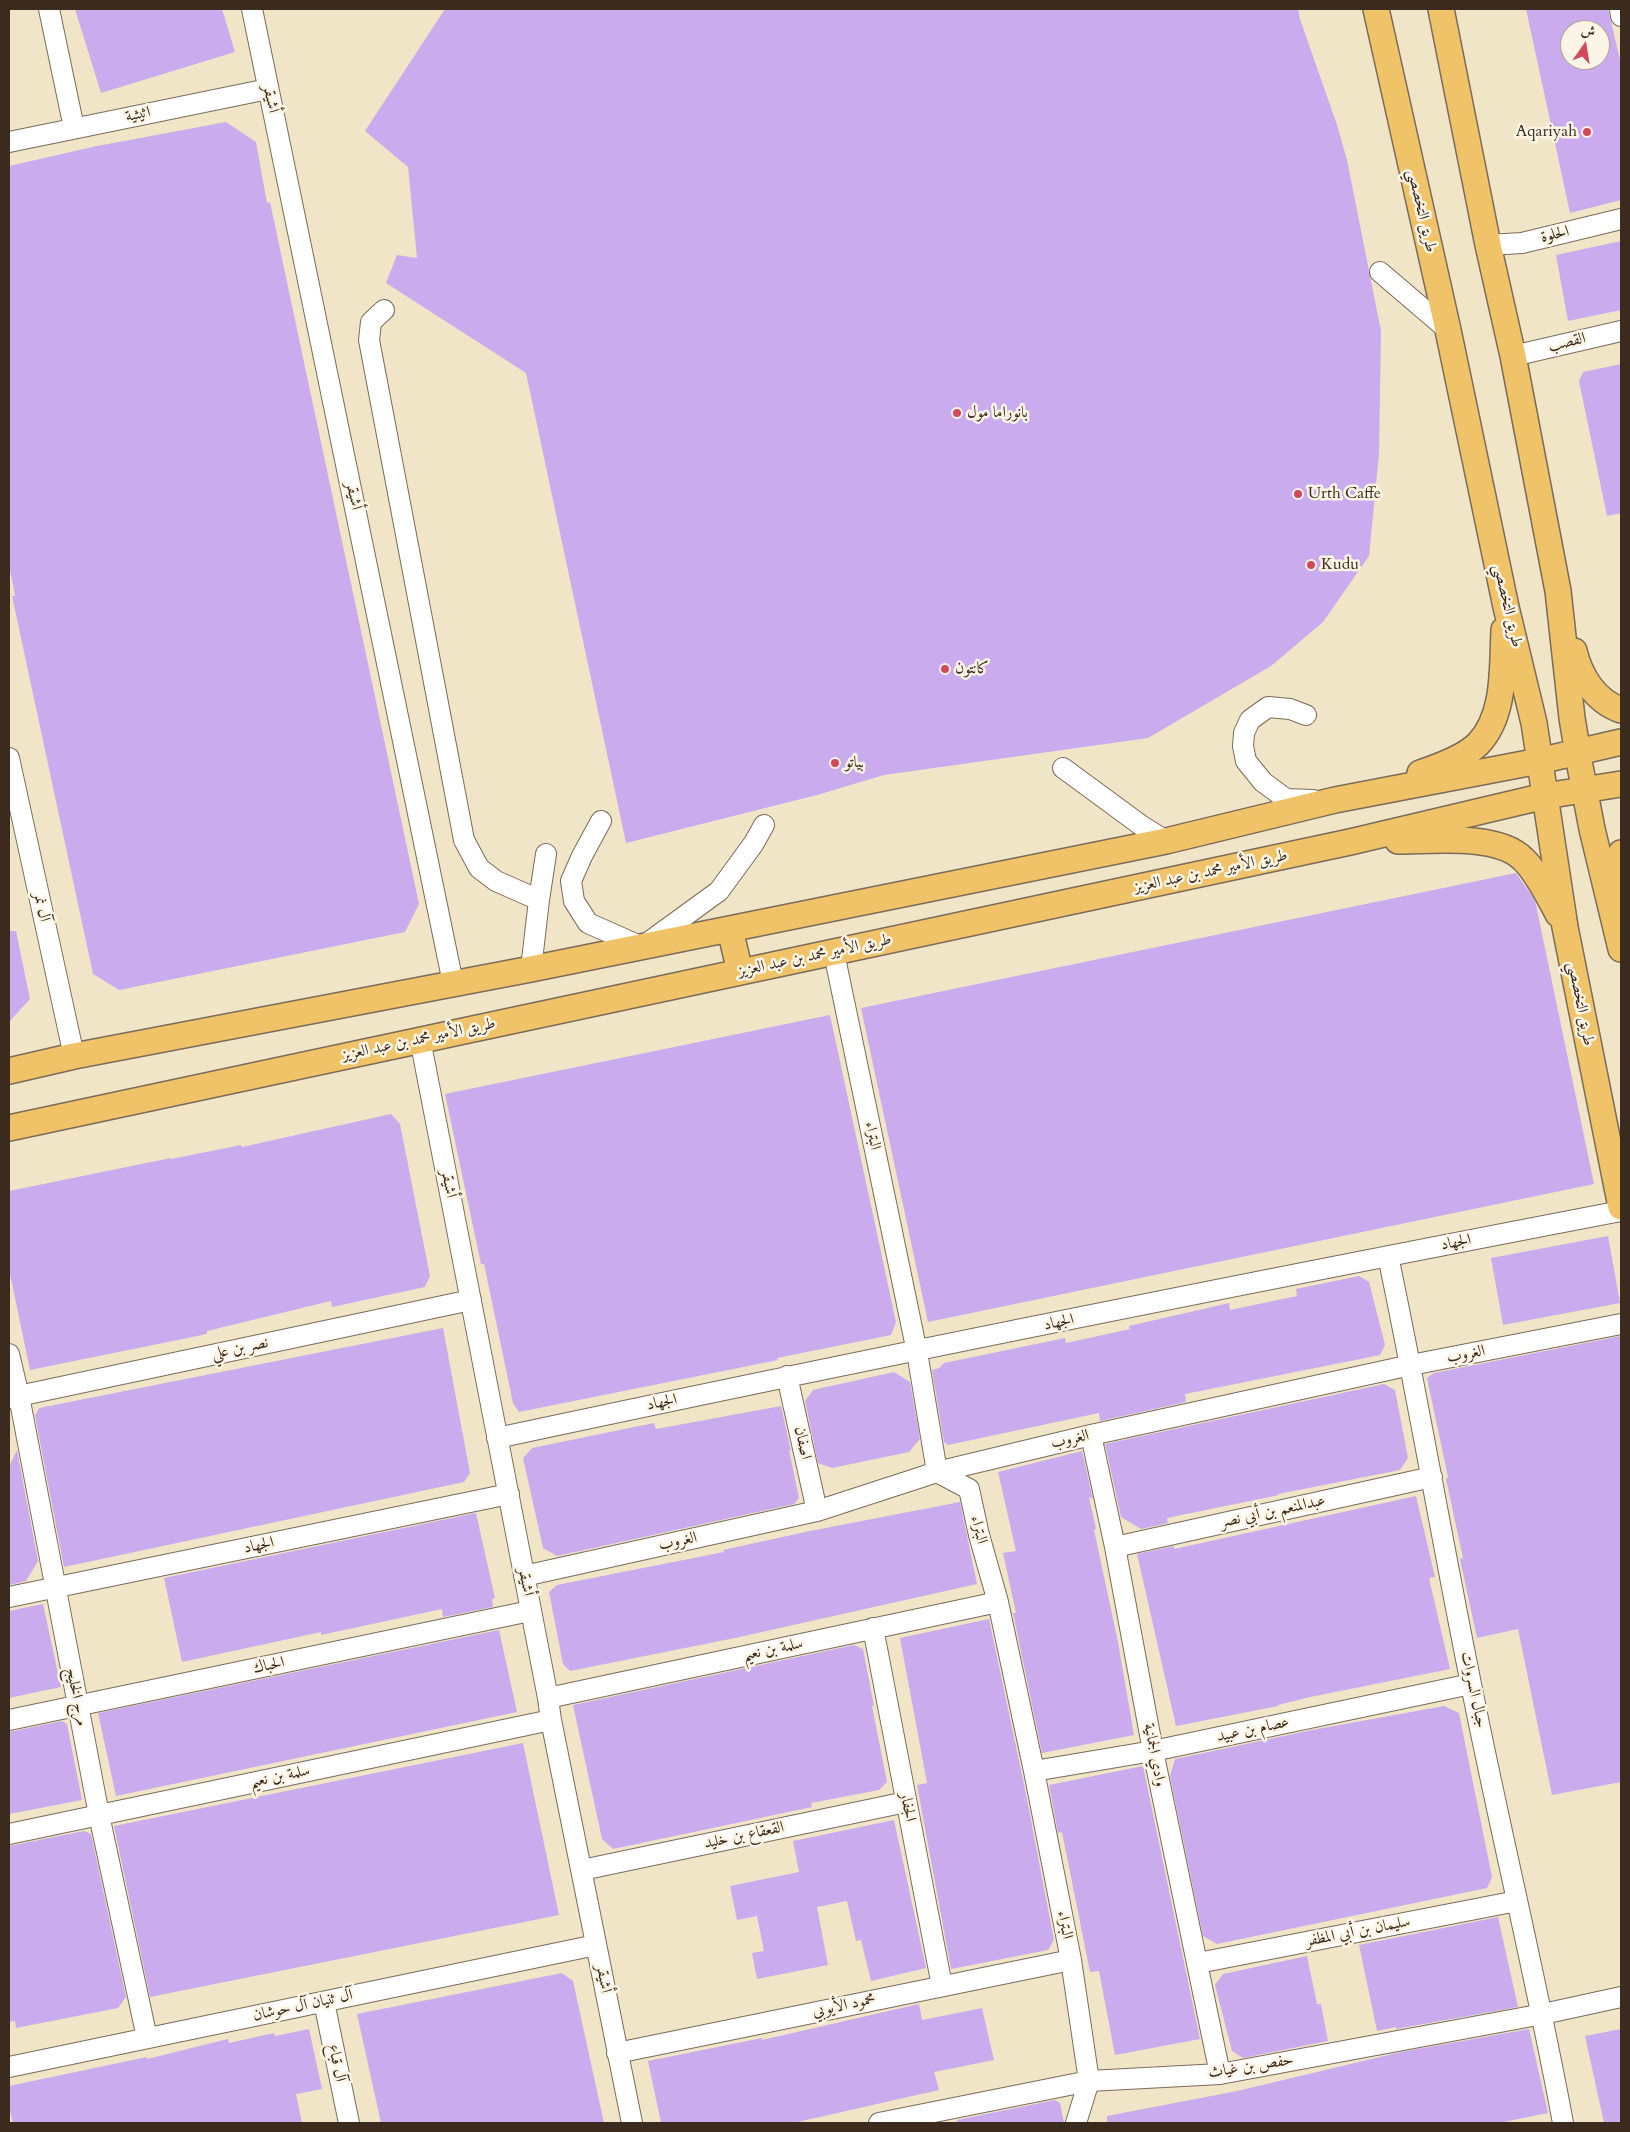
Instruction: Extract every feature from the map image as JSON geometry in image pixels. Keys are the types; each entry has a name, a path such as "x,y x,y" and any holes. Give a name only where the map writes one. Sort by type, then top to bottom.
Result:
{"main road":[{"name":"طريق التخصصي","path":"1376,9 1448,330 1506,608 1525,680 1538,742 1538,761 1565,927 1621,1207"},
{"path":"1441,9 1488,245 1513,356 1558,591 1577,663 1583,678 1601,698 1614,708 1621,710"},
{"path":"1558,591 1577,750 1586,789 1592,829 1621,949"},
{"path":"1336,800 1428,770 1455,758 1478,744 1491,723 1501,688 1506,608"},
{"path":"1525,680 1554,738 1562,743 1568,737 1566,723 1568,683"},
{"path":"9,1070 531,969 1166,841 1336,800 1538,761 1577,750 1621,742"},
{"name":"طريق الأمير محمد بن عبد العزيز","path":"9,1128 1350,842 1545,796 1621,784"},
{"path":"1350,842 1468,840 1483,841 1512,851 1522,857 1532,868 1565,927"},
{"path":"1621,853 1621,896"},
{"path":"730,929 740,972"}],"street":[{"path":"48,9 74,128"},
{"name":"أشيقر","path":"252,9 454,983"},
{"path":"1620,9 1621,16"},
{"name":"اثيثية","path":"9,142 268,89"},
{"name":"الحلوة","path":"1488,245 1522,243 1621,219"},
{"path":"1380,272 1416,300 1448,330"},
{"path":"384,310 371,322 369,340 464,840 479,868 496,881 539,900"},
{"name":"القصب","path":"1513,356 1621,331"},
{"path":"1306,715 1290,709 1268,707 1250,720 1244,732 1242,746 1246,761 1263,782 1286,799 1336,800"},
{"name":"آل نمر","path":"9,758 74,1056"},
{"path":"1063,768 1142,826 1166,841"},
{"path":"600,822 571,881 574,901 588,923 642,947 719,891 754,843 764,825"},
{"path":"531,969 546,854"},
{"name":"البتراء","path":"834,953 917,1352 937,1472 969,1490 979,1535 998,1602 1034,1771 1071,1960 1089,2081 1076,2123"},
{"name":"أشيقر","path":"420,1039 548,1698 550,1720 632,2123"},
{"name":"الجهاد","path":"498,1438 787,1376 917,1352 1388,1256 1621,1211"},
{"name":"جبال السروات","path":"1388,1256 1411,1365 1471,1684 1543,2014 1563,2123"},
{"name":"نصر بن علي","path":"14,1397 471,1300"},
{"name":"الغروب","path":"524,1576 817,1511 937,1472 1091,1435 1411,1365 1621,1324"},
{"name":"مرج الخليج","path":"9,1354 14,1397 56,1588 99,1815 146,2038"},
{"name":"اصفان","path":"787,1376 817,1511"},
{"name":"وادي الجمانية","path":"1091,1435 1115,1547 1153,1751 1220,2074"},
{"name":"عبدالمنعم بن أبي نصر","path":"1115,1547 1432,1477"},
{"name":"الجهاد","path":"9,1597 509,1494"},
{"name":"سلمة بن نعيم","path":"548,1698 998,1602"},
{"name":"الحباك","path":"9,1720 530,1611"},
{"name":"الجفار","path":"873,1628 942,1986"},
{"name":"عصام بن عبيد","path":"1034,1771 1153,1751 1471,1684"},
{"name":"سلمة بن نعيم","path":"9,1834 550,1720"},
{"name":"القعقاع بن خليد","path":"582,1870 906,1802"},
{"name":"سليمان بن أبي المظفر","path":"1198,1963 1517,1901"},
{"name":"آل ثنيان آل حوشان","path":"9,2067 596,1946"},
{"name":"محمود الأيوبي","path":"617,2053 1071,1960"},
{"name":"حفص بن غياث","path":"879,2123 940,2117 1089,2081 1220,2074 1543,2014 1621,1997"},
{"name":"آل قباع","path":"324,2002 349,2123"}],"building":[{"path":"75,9 222,9 235,52 101,93"},
{"name":"بانوراما مول","path":"445,9 1298,9 1347,160 1381,331 1379,454 1369,556 1323,622 1271,666 1148,738 884,775 817,795 626,843 526,373 386,283 397,255 417,258 408,167 365,131"},
{"name":"Aqariyah","path":"1526,9 1608,9 1621,64 1621,200 1570,213"},
{"path":"226,122 256,142 267,203 270,202 419,904 405,932 119,990 93,974 12,596 15,596 9,564 9,166 97,146"},
{"path":"1621,241 1621,310 1568,321 1556,255"},
{"path":"1621,364 1621,513 1607,516 1579,381 1583,372"},
{"path":"1516,873 1535,900 1594,1184 928,1322 861,1008"},
{"path":"9,931 16,931 30,999 9,1022"},
{"path":"830,1015 896,1322 891,1335 777,1358 778,1360 519,1412 513,1403 484,1264 481,1264 445,1094"},
{"path":"391,1114 400,1124 430,1276 425,1287 332,1307 331,1301 207,1331 207,1334 30,1370 9,1269 9,1191 171,1158 241,1145 242,1147"},
{"path":"1608,1236 1620,1303 1503,1325 1491,1258"},
{"path":"1359,1276 1369,1282 1385,1345 1380,1355 1185,1394 1186,1402 1100,1421 1099,1413 948,1445 944,1442 932,1370 939,1368 944,1363 1065,1338 1066,1343 1130,1329 1129,1326 1229,1303 1230,1310 1297,1296 1296,1289"},
{"path":"443,1328 470,1473 464,1482 64,1567 35,1416 39,1408"},
{"path":"1621,1336 1621,1782 1552,1795 1518,1629 1477,1638 1460,1559 1463,1558 1446,1479 1448,1477 1427,1378 1434,1373"},
{"path":"894,1372 910,1382 920,1439 909,1452 832,1468 818,1463 805,1401 813,1390"},
{"path":"1384,1384 1395,1390 1408,1458 1400,1470 1167,1518 1168,1523 1141,1529 1121,1517 1105,1444"},
{"path":"781,1406 799,1498 794,1504 557,1556 543,1548 523,1458 532,1448 654,1423 656,1429"},
{"path":"17,1450 38,1561 26,1581 9,1585 9,1467"},
{"path":"1082,1451 1093,1499 1089,1497 1096,1529 1094,1530 1118,1642 1134,1735 1042,1753 1013,1613 1016,1613 1003,1553 1016,1551 998,1472"},
{"path":"1416,1496 1435,1577 1429,1578 1450,1669 1176,1726 1137,1554 1174,1546 1174,1549"},
{"path":"960,1502 977,1584 735,1638 570,1671 563,1664 549,1592 557,1585 724,1552 723,1550 810,1531"},
{"path":"476,1513 495,1598 492,1599 493,1607 443,1617 442,1609 321,1635 321,1632 182,1662 164,1578"},
{"path":"43,1604 61,1687 9,1698 9,1611"},
{"path":"989,1619 1025,1789 1054,1940 1048,1950 951,1969 917,1785 927,1783 900,1638"},
{"path":"499,1630 517,1712 116,1796 98,1713"},
{"path":"854,1645 863,1649 874,1706 872,1706 887,1782 879,1790 811,1803 812,1807 613,1849 602,1839 573,1705"},
{"path":"1444,1706 1459,1713 1492,1877 1487,1888 1217,1944 1203,1936 1170,1776 1175,1759 1312,1730"},
{"path":"62,1721 67,1724 82,1800 9,1814 9,1732"},
{"path":"523,1743 559,1915 150,1997 114,1826"},
{"path":"1143,1766 1200,2039 1115,2055 1099,1971 1090,1972 1062,1832 1058,1833 1049,1785"},
{"path":"894,1820 926,1968 871,1981 861,1940 856,1941 847,1901 817,1907 828,1965 757,1979 752,1953 764,1951 757,1916 737,1920 730,1886 799,1872 793,1841"},
{"path":"84,1831 91,1834 126,1997 118,2008 16,2028 15,2021 9,2022 9,1846"},
{"path":"1498,1917 1518,2007 1377,2031 1359,1945"},
{"path":"1307,1956 1317,2004 1321,2004 1328,2041 1243,2058 1232,2051 1215,1985 1223,1974"},
{"path":"562,1973 573,1981 604,2123 381,2123 357,2014"},
{"path":"919,2004 922,2020 982,2008 994,2060 934,2072 939,2090 793,2123 661,2123 648,2061 762,2038 762,2040"},
{"path":"309,2029 322,2089 296,2094 302,2123 13,2123 9,2106 9,2086 147,2057 147,2059 228,2039 229,2043 274,2033 275,2036"},
{"path":"1529,2029 1548,2113 1499,2123 1107,2123 1107,2116 1237,2091 1401,2052"},
{"path":"1621,2029 1621,2123 1604,2123 1585,2036"},
{"path":"1055,2100 1060,2103 1064,2123 957,2123 957,2120"}],"place":[{"name":"Aqariyah","path":"1587,132"},
{"name":"بانوراما مول","path":"957,413"},
{"name":"Urth Caffe","path":"1298,494"},
{"name":"Kudu","path":"1311,565"},
{"name":"كانتون","path":"945,669"},
{"name":"بياتو","path":"835,763"}]}
